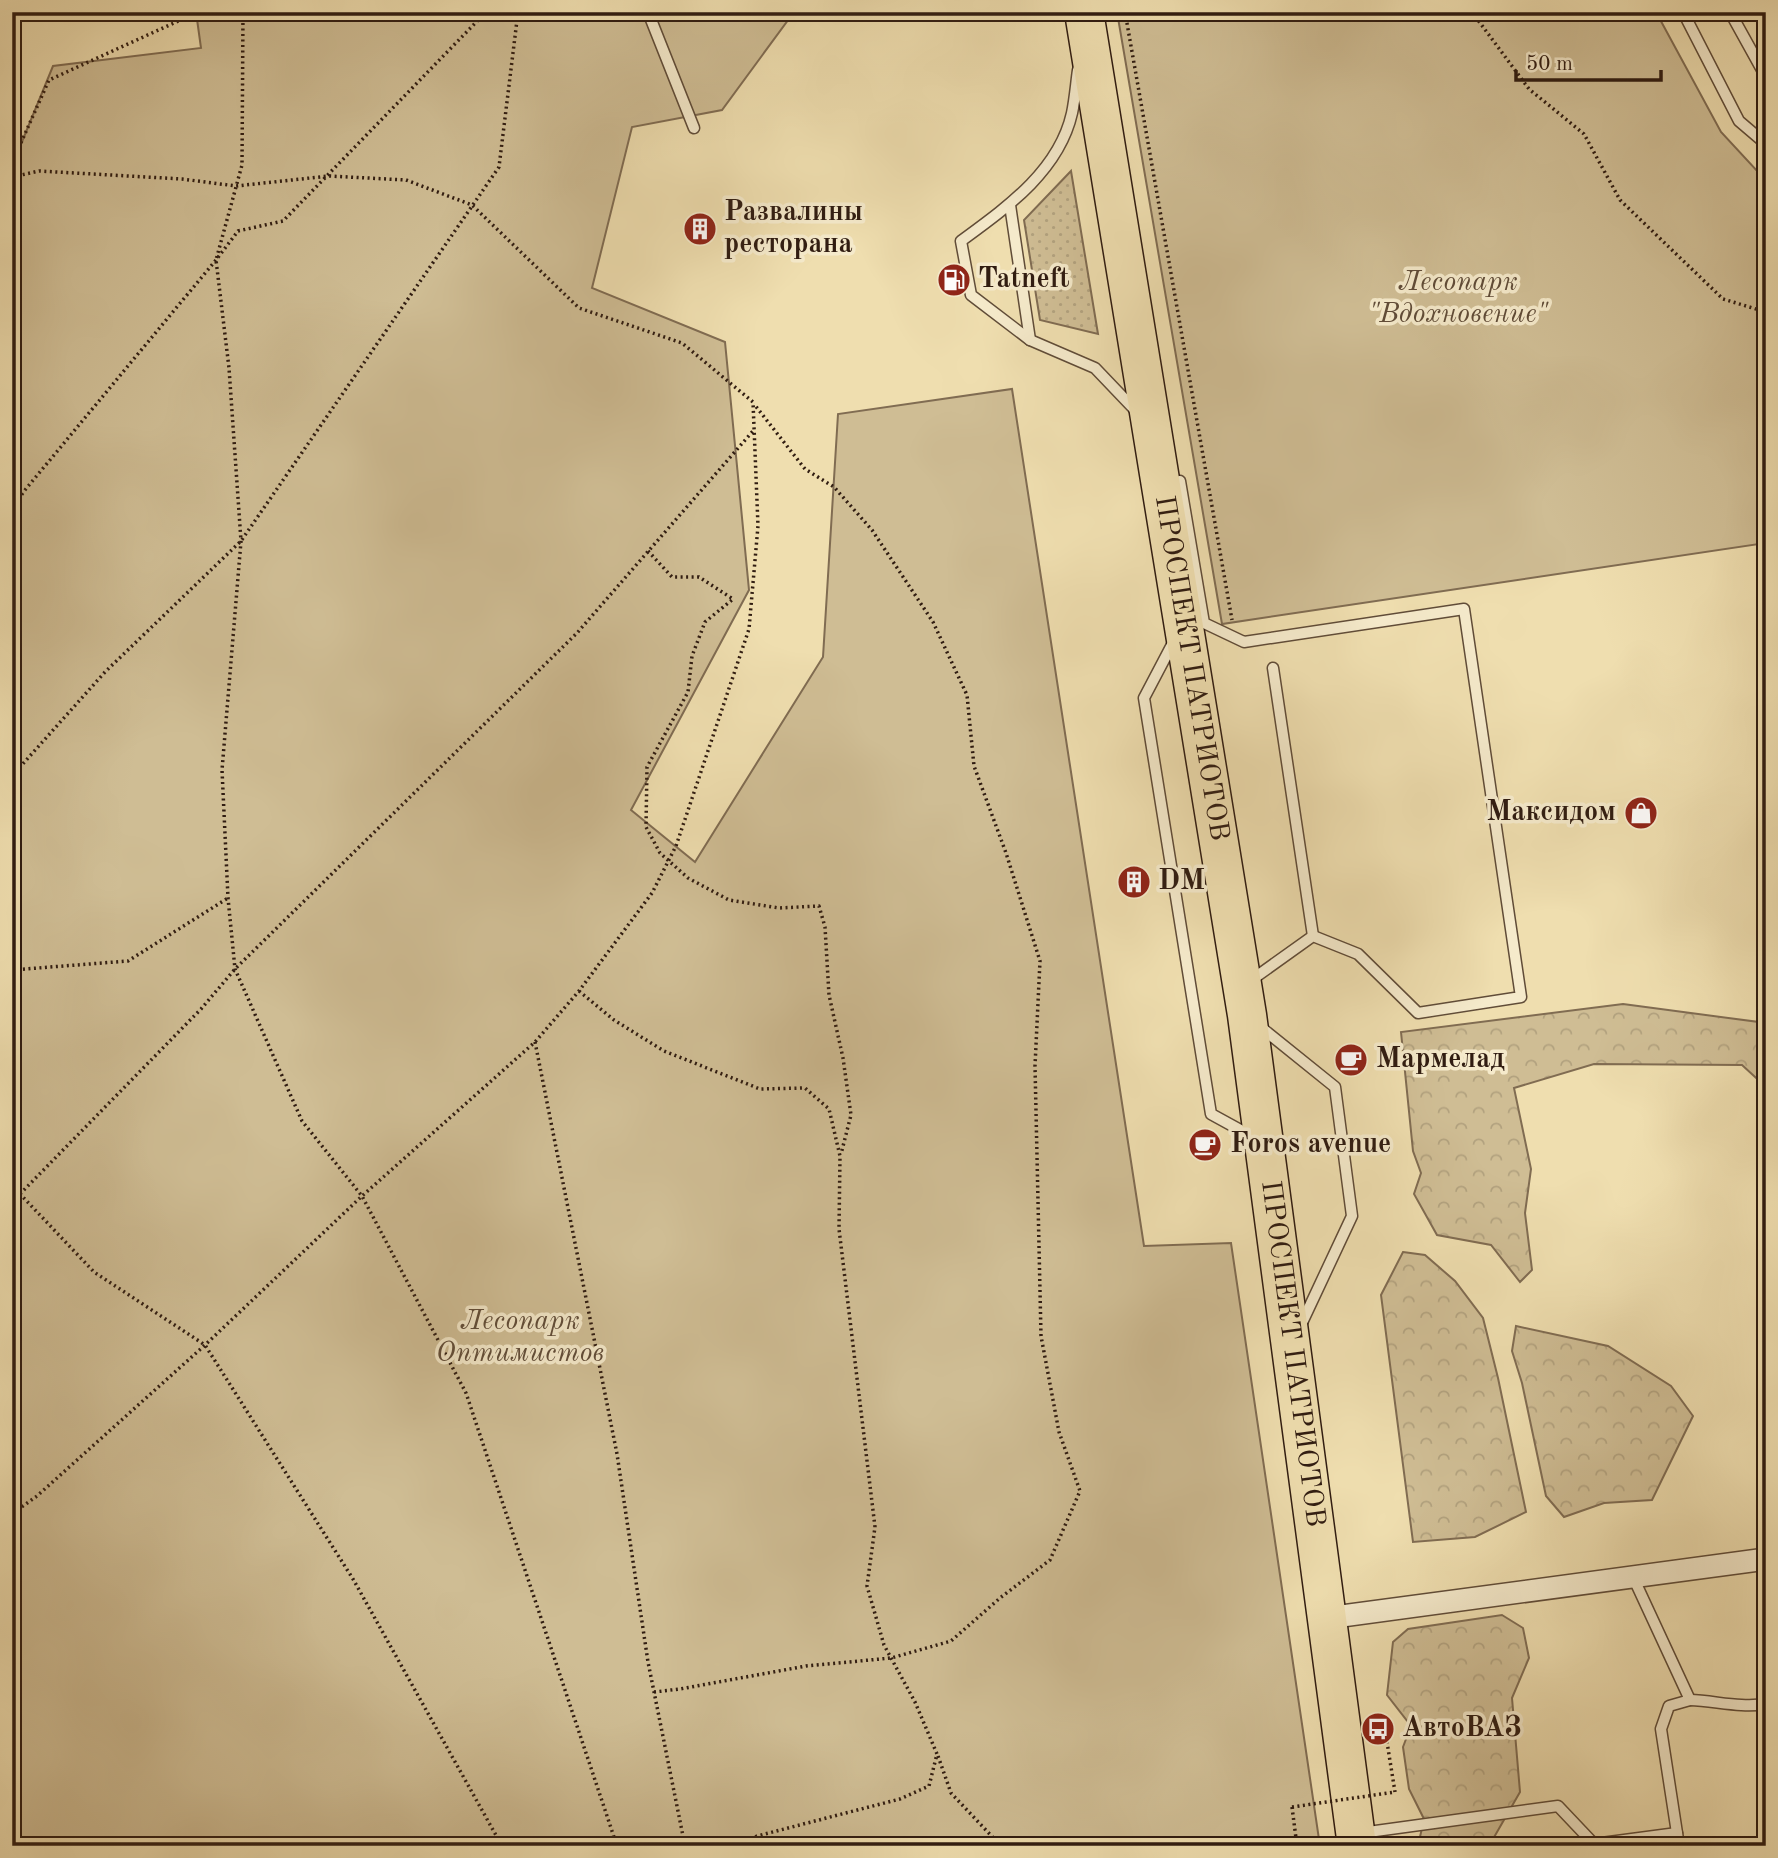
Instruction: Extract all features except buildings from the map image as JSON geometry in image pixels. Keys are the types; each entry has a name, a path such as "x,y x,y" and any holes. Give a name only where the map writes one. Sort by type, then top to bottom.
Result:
{"highway":[{"name":"ПРОСПЕКТ ПАТРИОТОВ","path":"1084,15 1244,1001 1356,1840"}],"street":[{"path":"1327,1618 1766,1559"}],"lane":[{"path":"648,12 694,128"},
{"path":"1683,12 1739,121 1766,144"},
{"path":"1730,12 1766,77"},
{"path":"1084,15 1072,115 1052,160 1010,205 961,242 971,295 1030,340 1095,368 1152,436 1179,480 1204,623 1244,642 1464,609 1521,997 1418,1013 1358,954 1313,936"},
{"path":"1010,205 1030,340"},
{"path":"1184,621 1143,698 1210,1114 1265,1143"},
{"path":"1273,668 1313,936"},
{"path":"1292,1345 1352,1216 1335,1087 1244,1001 1313,936"},
{"path":"1633,1577 1690,1700"},
{"path":"1679,1846 1661,1729 1669,1706 1690,1700 1719,1701 1745,1707 1766,1704"},
{"path":"1356,1840 1558,1806 1594,1844 1677,1833"}],"path":[{"path":"12,163 49,80 198,12"},
{"path":"243,12 242,165 216,260 229,368 241,541 222,770 228,898 235,969 302,1121 362,1196 466,1393 617,1846"},
{"path":"12,508 238,230 283,221 486,12"},
{"path":"12,776 105,672 241,541 499,167 518,12"},
{"path":"1125,12 1231,617 1238,639"},
{"path":"1472,12 1529,89 1584,134 1620,200 1723,299 1766,312"},
{"path":"12,177 40,171 183,179 236,186 329,176 406,180 472,205 579,308 682,342 753,402 805,469 834,487 872,530 933,622 967,695 974,766 1006,853 1040,961 1035,1079 1041,1336 1059,1432 1080,1491 1050,1560 1000,1598 951,1642 891,1658 806,1666 654,1692"},
{"path":"12,1514 37,1496 205,1345 362,1196 535,1042 579,991 652,893 676,846 749,629 758,526 753,402"},
{"path":"20,1194 201,1009 235,969 577,634 753,431"},
{"path":"648,551 672,577 699,577 733,599 705,622 692,656 688,692 647,767 646,827 660,853 688,878 729,900 779,908 819,906 825,927 829,995 843,1058 851,1115 840,1156"},
{"path":"12,970 128,961 228,898"},
{"path":"579,991 614,1020 664,1051 760,1089 805,1088 829,1109 840,1156 839,1229 875,1527 867,1586 884,1645 915,1702 951,1793 1001,1846"},
{"path":"535,1042 617,1454 654,1692 685,1846"},
{"path":"12,1179 20,1194 94,1272 205,1345 353,1579 502,1846"},
{"path":"1297,1846 1292,1807 1395,1792 1386,1736"},
{"path":"738,1846 757,1836 900,1799 929,1786 937,1754"}],"green space":[{"name":"Лесопарк Оптимистов","path":"196,12 794,12 722,110 632,127 592,288 725,342 749,590 631,810 695,862 823,657 838,414 1012,389 1144,1246 1231,1243 1320,1846 12,1846 12,166 53,66 201,48"},
{"name":"Лесопарк \"Вдохновение\"","path":"1117,12 1656,12 1721,132 1758,172 1766,175 1766,543 1222,624"},
{"path":"1071,171 1098,334 1040,320 1024,220"},
{"path":"1623,1004 1766,1023 1766,1087 1742,1065 1594,1064 1514,1088 1531,1169 1525,1213 1532,1270 1520,1282 1491,1245 1437,1235 1414,1194 1421,1173 1413,1151 1401,1032"},
{"path":"1403,1252 1425,1255 1455,1281 1483,1318 1526,1512 1475,1537 1413,1542 1381,1295"},
{"path":"1516,1326 1608,1346 1671,1386 1693,1416 1652,1500 1604,1503 1564,1517 1546,1496 1522,1383 1512,1351"},
{"path":"1502,1615 1523,1628 1529,1658 1512,1698 1520,1792 1489,1846 1418,1846 1424,1819 1409,1789 1403,1747 1411,1726 1387,1695 1393,1642 1408,1629"}],"place":[{"name":"Развалины ресторана","path":"700,229"},
{"name":"Tatneft","path":"954,280"},
{"name":"Максидом","path":"1641,813"},
{"name":"DM","path":"1134,882"},
{"name":"Мармелад","path":"1351,1060"},
{"name":"Foros avenue","path":"1205,1145"},
{"name":"АвтоВАЗ","path":"1378,1729"}]}
